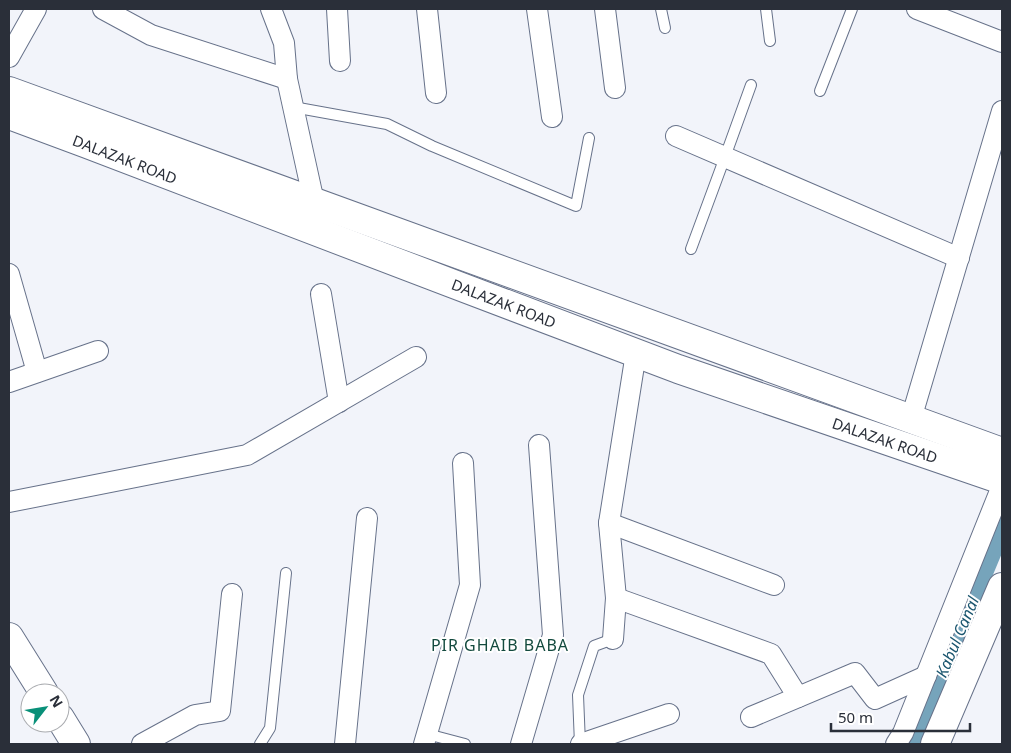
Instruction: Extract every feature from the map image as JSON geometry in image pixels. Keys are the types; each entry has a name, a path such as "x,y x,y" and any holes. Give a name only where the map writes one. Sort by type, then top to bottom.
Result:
{"main road":[{"name":"DALAZAK ROAD","path":"9,91 1002,452"},
{"name":"DALAZAK ROAD","path":"9,116 687,372 1002,480"},
{"path":"297,225 310,200"},
{"path":"935,744 1002,588"},
{"path":"9,637 38,683"},
{"path":"69,733 76,744"}],"street":[{"path":"9,57 36,9"},
{"path":"103,9 152,35 287,79"},
{"path":"272,9 284,44 287,79 310,200"},
{"path":"337,9 340,61"},
{"path":"427,9 436,93"},
{"path":"537,9 552,117"},
{"path":"605,9 615,88"},
{"path":"917,9 1002,42"},
{"path":"911,418 1002,111"},
{"path":"676,136 959,258"},
{"path":"9,274 37,372"},
{"path":"321,294 339,402"},
{"path":"9,382 98,351"},
{"path":"613,639 616,598 608,523 636,353"},
{"path":"9,502 247,455 416,357"},
{"path":"521,744 553,635 539,445"},
{"path":"426,739 470,585 463,463"},
{"path":"896,744 903,733 1002,486"},
{"path":"345,744 367,518"},
{"path":"608,523 774,585"},
{"path":"142,744 195,715 220,711 232,594"},
{"path":"616,598 771,654 798,697"},
{"path":"751,717 855,673 876,699 926,676"},
{"path":"580,744 621,738 669,714"}],"lane":[{"path":"662,9 664,28"},
{"path":"766,9 770,41"},
{"path":"820,91 852,9"},
{"path":"691,249 751,85"},
{"path":"293,107 387,124 432,146 576,206 589,138"},
{"path":"260,744 270,728 286,574"},
{"path":"580,744 578,695 594,646 613,639"},
{"path":"426,739 465,744"}],"waterway":[{"name":"Kabul Canal","path":"908,744 918,729 1002,527"}],"district":[{"name":"PIR GHAIB BABA","path":"500,645"}]}
